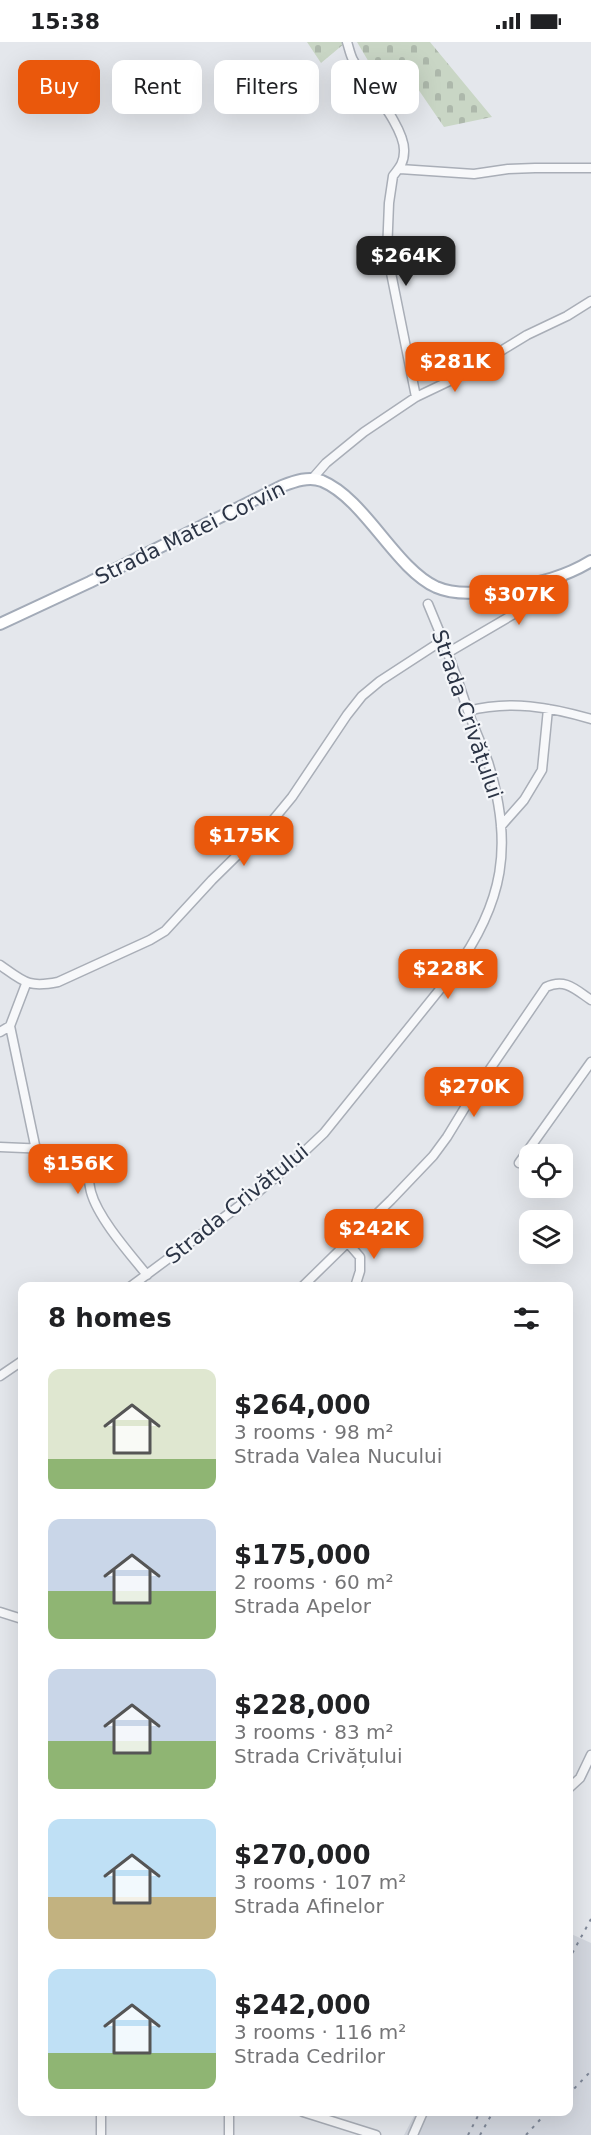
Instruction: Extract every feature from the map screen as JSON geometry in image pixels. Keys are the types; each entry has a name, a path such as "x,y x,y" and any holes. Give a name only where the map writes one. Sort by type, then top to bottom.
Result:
{"main road":[{"name":"Strada Matei Corvin","path":"0,624 90,582 282,486 303,479 322,481 349,501 415,572 435,587 457,592 485,592 545,582 563,576 591,561"}],"street":[{"path":"347,42 352,58 389,111 403,141 405,151 400,169 393,176 389,203 387,253 416,397"},
{"path":"400,169 474,174 508,169 591,168"},
{"path":"312,479 326,463 364,432 416,397 460,375 527,335 567,316 591,301"},
{"path":"449,652 548,594 558,586 563,576"},
{"name":"Strada Crivățului","path":"137,1282 258,1192 324,1133 453,973 482,927 494,898 501,866 500,809 487,761 449,652 428,604"},
{"path":"0,965 26,984 45,985 70,978 165,931 212,880 273,820 362,696 380,681 443,640"},
{"path":"468,711 487,706 510,704 548,709 591,719"},
{"path":"501,826 524,800 542,770 548,709"},
{"path":"307,1282 391,1200 440,1146 546,987 555,983 568,984 591,1000"},
{"path":"26,984 10,1026 36,1150"},
{"path":"0,1032 10,1026"},
{"path":"533,1144 591,1062"},
{"path":"0,1147 71,1150 84,1155 91,1193 96,1204 129,1254 147,1275"},
{"path":"347,1242 360,1257 360,1271 357,1282"},
{"path":"0,1376 18,1363"},
{"path":"0,1612 18,1618"},
{"path":"573,1784 580,1778 591,1755"},
{"path":"101,2116 101,2135"},
{"path":"229,2116 229,2135"},
{"path":"316,2116 376,2135"},
{"path":"412,2135 421,2116"}],"shaded area":[{"path":"573,1935 591,1943 591,2135 404,2135 414,2116 573,2116"}],"green space":[{"path":"307,42 345,43 321,63"},
{"path":"357,42 430,42 492,117 444,127 419,90 419,60 368,60"}],"railway":[{"path":"573,1952 591,1919"},
{"path":"573,2090 591,2071"},
{"path":"468,2135 478,2116"},
{"path":"480,2135 491,2116"},
{"path":"526,2135 543,2116"}]}
